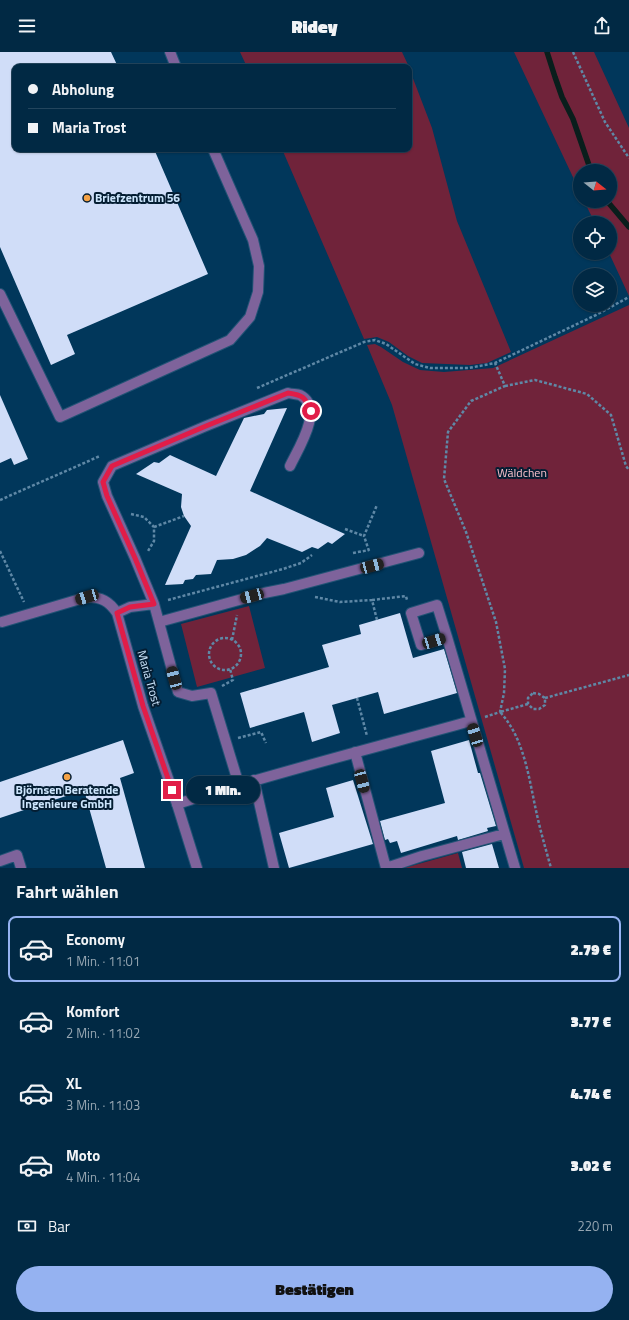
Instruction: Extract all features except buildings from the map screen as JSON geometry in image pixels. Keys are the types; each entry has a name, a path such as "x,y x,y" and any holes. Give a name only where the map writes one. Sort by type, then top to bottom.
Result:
{"street":[{"path":"170,52 175,64"},
{"path":"0,294 60,417 230,340 250,317 258,292 259,266 253,240 214,152"},
{"path":"239,785 211,693 192,696 178,692 154,604 107,496 103,482 112,466 288,393 299,395 306,400 311,411 309,426 290,466"},
{"path":"159,622 419,553"},
{"name":"Maria Trost","path":"2,622 87,597 99,597 107,601 117,613 143,706 177,804 197,868"},
{"path":"117,613 130,607 154,604"},
{"path":"447,637 515,868"},
{"path":"177,804 254,780 471,721"},
{"path":"355,752 386,868 422,856 504,834"},
{"path":"254,780 274,868"},
{"path":"0,861 17,855 21,868"}],"path":[{"path":"573,52 605,122 629,158"},
{"path":"469,368 495,363 596,315 628,297"},
{"path":"495,363 506,386"},
{"path":"500,712 504,693 505,669 496,622 466,532 444,479 448,432 471,400 506,386 535,380 587,394 611,415 626,466 629,470"},
{"path":"372,566 364,536 377,505"},
{"path":"117,519 132,514 144,517 154,527 154,541 148,552 135,558"},
{"path":"154,527 184,516"},
{"path":"345,529 364,536"},
{"path":"0,551 30,614"},
{"path":"154,604 283,569 301,563 312,555"},
{"path":"312,596 340,602 406,596"},
{"path":"232,640 241,599"},
{"path":"372,600 377,620"},
{"path":"226,638 232,640 237,643 240,649 241,655 239,661 236,666 230,669 224,670 218,668 210,659 209,653 211,647 220,639 226,638"},
{"path":"211,693 233,680 230,669"},
{"path":"545,698 544,705 539,710 533,709 528,704 528,698 533,693 539,694 545,698 629,675"},
{"path":"356,698 370,748"},
{"path":"471,721 528,704"},
{"path":"500,712 506,718 518,738 530,777 536,814 551,868"},
{"path":"226,741 261,732 266,743"}],"green space":[{"path":"240,52 402,52 408,64 246,64"},
{"path":"514,52 594,52 629,128 629,296 612,260 617,260 617,216 592,216 588,208 617,208 617,164 573,164 573,177"},
{"path":"412,76 432,128 457,221 511,352 487,363 470,365 422,363 408,356 389,342 377,337 364,339 283,152 412,152"},
{"name":"Wäldchen","path":"629,305 629,868 524,868 392,405 367,345 375,344 403,362 420,370 444,372 493,368 614,312 617,312 617,311"},
{"path":"249,606 265,668 197,687 181,624"},
{"path":"458,853 462,868 404,868"}],"waterway":[{"path":"547,52 562,97 573,119 589,164"},
{"path":"613,208 629,227"}],"place":[{"name":"Briefzentrum 56","path":"87,198"},
{"name":"Björnsen Beratende Ingenieure GmbH","path":"67,777"}],"route":[{"path":"172,790 143,706 117,613 130,607 154,604 107,496 103,482 112,466 288,393 299,395 306,400 311,411"}]}
